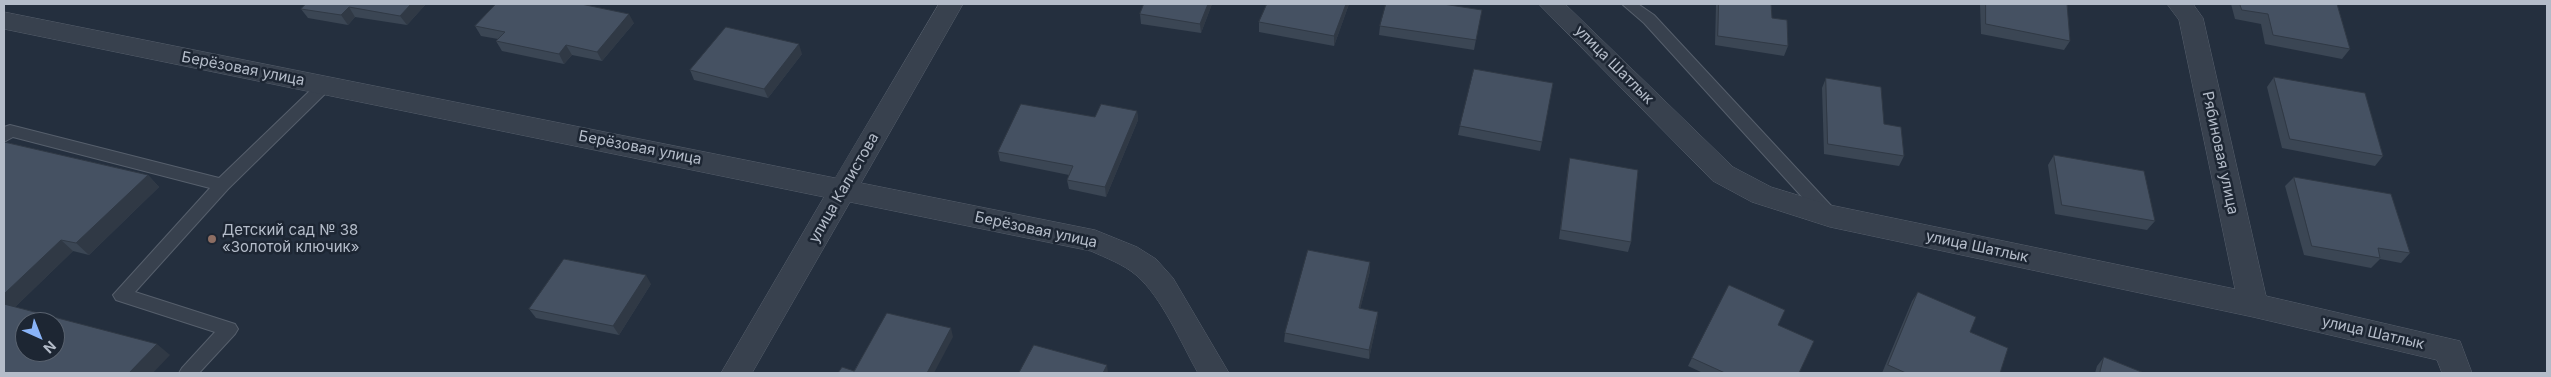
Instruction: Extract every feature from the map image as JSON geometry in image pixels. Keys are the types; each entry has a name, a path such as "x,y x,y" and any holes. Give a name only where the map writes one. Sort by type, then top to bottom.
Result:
{"street":[{"name":"улица Калистова","path":"736,373 951,4"},
{"name":"улица Шатлык","path":"1551,4 1723,174 1746,189 1770,200 1830,216 2254,305 2449,350 2457,373"},
{"name":"Рябиновая улица","path":"2179,4 2191,18 2254,305"},
{"name":"Берёзовая улица","path":"4,21 1095,241 1121,251 1148,268 1214,373"}],"lane":[{"path":"1629,4 1649,19 1830,216"},
{"path":"188,373 229,328 122,296 222,185 325,85"},
{"path":"4,136 10,131 222,185"}],"building":[{"path":"306,4 411,4 400,16 349,7 341,15 301,9"},
{"path":"496,4 581,4 629,14 597,52 566,45 559,54 496,41 505,32 475,26"},
{"path":"1144,4 1208,4 1200,24 1140,14"},
{"path":"1267,4 1346,4 1334,36 1259,22"},
{"path":"1386,4 1443,4 1482,10 1476,40 1380,26"},
{"path":"1719,4 1771,4 1772,18 1787,20 1788,46 1718,36"},
{"path":"1986,4 2067,4 2070,41 1986,24"},
{"path":"2240,4 2337,4 2350,49 2273,35 2268,14 2242,10"},
{"path":"726,27 799,44 764,89 690,70"},
{"path":"1474,69 1553,83 1542,142 1460,126"},
{"path":"2274,77 2365,93 2383,156 2290,139"},
{"path":"1826,78 1881,87 1884,124 1901,127 1904,156 1828,144"},
{"path":"1021,104 1095,117 1101,104 1137,111 1105,187 1067,180 1073,166 998,152"},
{"path":"4,142 148,175 76,243 61,240 4,294"},
{"path":"2054,155 2144,171 2155,221 2062,205"},
{"path":"1570,158 1638,170 1631,242 1561,230"},
{"path":"2294,177 2391,194 2410,253 2378,248 2380,258 2312,246"},
{"path":"1308,250 1370,262 1359,308 1378,312 1369,350 1285,333"},
{"path":"564,259 646,275 613,326 529,309"},
{"path":"1729,285 1785,310 1778,325 1814,341 1799,373 1725,373 1692,358"},
{"path":"1918,292 1976,317 1970,332 2008,348 2000,373 1906,373 1888,365"},
{"path":"4,304 35,312 15,312 15,362 65,362 65,320 157,344 129,373 4,373"},
{"path":"887,313 951,328 927,373 838,373 842,367 854,371"},
{"path":"1034,345 1107,365 1103,373 1019,373"},
{"path":"2104,357 2144,373 2100,373"}],"place":[{"name":"Детский сад № 38 «Золотой ключик»","path":"212,239"}]}
